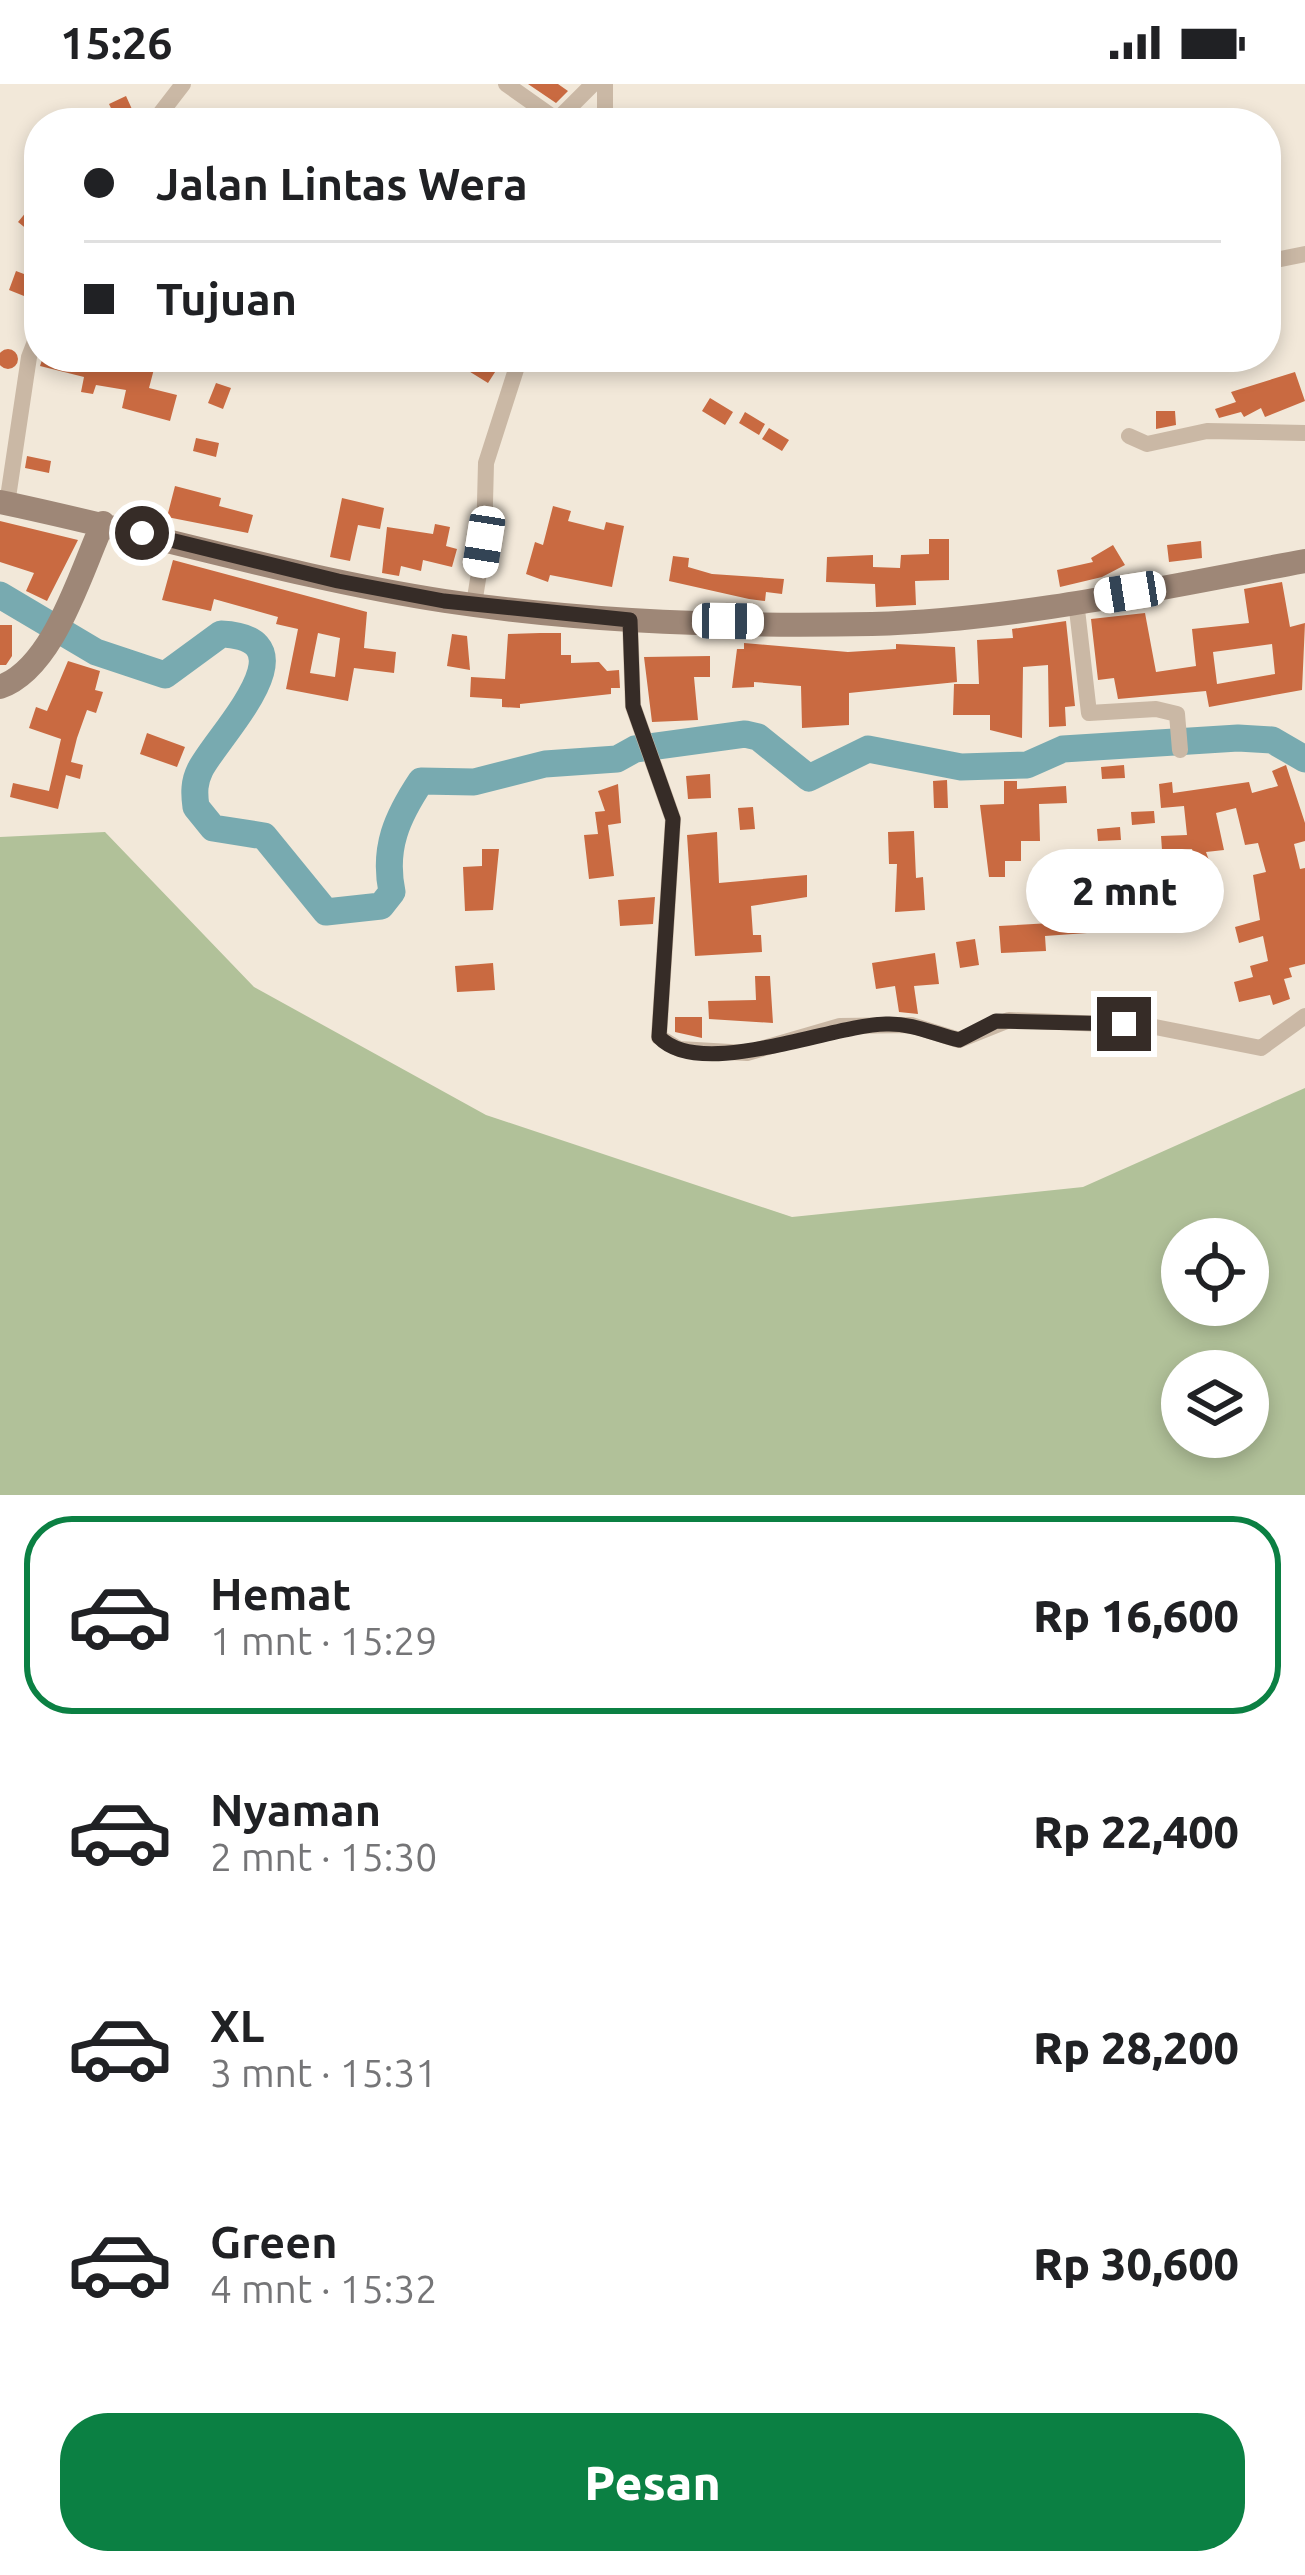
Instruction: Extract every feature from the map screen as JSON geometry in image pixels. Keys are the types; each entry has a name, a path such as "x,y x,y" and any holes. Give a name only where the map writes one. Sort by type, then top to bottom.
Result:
{"main road":[{"path":"4,503 338,581 474,604 630,620 873,624 1076,601 1305,560"},
{"path":"0,687 31,671 103,523"}],"street":[{"path":"165,108 183,84"},
{"path":"506,84 538,108"},
{"path":"569,108 593,84"},
{"path":"4,503 26,372"},
{"path":"474,604 484,542 486,463 515,372"},
{"path":"1130,436 1147,444 1208,431 1305,433"},
{"path":"1076,601 1089,713 1156,709 1181,718 1180,750"},
{"path":"630,620 631,687 649,758 673,819 659,1037 666,1044 713,1054 747,1052 841,1027 890,1024 959,1040 1009,1020 1150,1026 1261,1048 1305,1016"}],"green space":[{"path":"105,832 254,987 486,1115 792,1217 1083,1187 1305,1088 1305,1495 0,1495 0,837"}],"building":[{"path":"528,84 558,84 568,91 556,103"},
{"path":"126,96 131,108 111,108 109,104"},
{"path":"16,271 24,274 24,296 9,290"},
{"path":"1,352 15,352 15,366 1,366"},
{"path":"64,372 153,372 149,388 177,395 170,421 122,408 126,390 96,385 93,394 81,392 84,377"},
{"path":"470,372 495,372 488,383"},
{"path":"1295,372 1305,401 1265,417 1261,408 1244,417 1241,412 1219,418 1215,409 1236,402 1231,392"},
{"path":"216,383 231,388 223,409 208,403"},
{"path":"710,398 733,412 725,425 702,411"},
{"path":"1156,411 1175,411 1176,425 1156,429"},
{"path":"745,412 765,424 759,435 739,423"},
{"path":"769,428 789,440 782,451 762,439"},
{"path":"196,438 219,443 216,457 193,451"},
{"path":"27,456 51,461 49,473 25,468"},
{"path":"175,486 221,498 219,506 253,515 248,533 167,517"},
{"path":"342,498 384,508 380,529 358,525 350,561 330,557"},
{"path":"553,506 571,511 568,521 604,530 606,522 624,526 612,587 550,575 548,582 526,574 535,542 543,545"},
{"path":"0,521 78,540 47,601 26,591 34,573 0,562"},
{"path":"435,524 450,527 446,546 457,549 452,567 423,560 421,571 401,566 399,576 382,573 387,527 433,534"},
{"path":"929,539 949,539 949,580 915,581 916,605 876,607 875,584 826,582 827,557 873,555 873,567 900,568 901,555 929,554"},
{"path":"1201,541 1202,558 1169,562 1167,545"},
{"path":"1113,545 1125,565 1102,577 1060,587 1057,570 1093,562 1091,558"},
{"path":"673,556 689,558 688,567 712,574 784,579 782,594 766,592 765,601 669,581"},
{"path":"173,560 367,612 364,648 396,652 394,673 354,668 348,701 286,689 298,629 276,624 278,617 214,599 211,611 162,600","holes":["318,633 340,638 335,677 310,673"]},
{"path":"1282,582 1290,627 1305,623 1302,690 1209,707 1206,691 1118,699 1114,678 1098,680 1091,619 1145,613 1156,672 1196,666 1192,629 1249,623 1244,589","holes":["1272,644 1275,674 1217,684 1213,652"]},
{"path":"1066,621 1075,706 1065,707 1066,726 1049,727 1048,665 1023,667 1022,738 990,730 990,715 953,715 954,684 979,684 977,640 1013,638 1012,629"},
{"path":"0,625 12,625 12,656 6,665 0,665"},
{"path":"561,633 561,655 571,655 571,663 599,662 607,671 619,670 620,688 611,688 611,694 520,704 520,708 502,707 502,699 470,697 471,677 505,679 508,634"},
{"path":"452,634 467,636 470,670 447,666"},
{"path":"744,643 848,652 896,649 896,644 955,647 957,682 849,693 849,725 802,728 801,686 754,682 754,687 732,688 737,649 744,649"},
{"path":"710,656 710,677 694,677 698,720 652,722 644,657"},
{"path":"68,661 100,671 95,690 103,692 96,713 87,710 77,738 71,762 83,765 80,779 66,775 58,809 10,797 13,783 49,791 61,739 29,728 36,707 47,711"},
{"path":"147,733 185,747 177,767 140,754"},
{"path":"1124,765 1125,778 1102,779 1101,767"},
{"path":"1286,765 1305,823 1305,841 1294,844 1300,869 1305,868 1305,964 1289,968 1292,977 1284,979 1290,999 1273,1005 1270,995 1239,1002 1234,982 1253,977 1250,966 1268,961 1263,936 1239,943 1235,927 1260,920 1253,875 1266,872 1258,843 1245,845 1236,808 1216,813 1224,850 1206,852 1216,880 1189,890 1193,908 1180,912 1171,877 1198,871 1192,849 1162,850 1161,836 1187,835 1184,806 1161,808 1159,784 1172,782 1173,793 1249,782 1252,793 1278,786 1272,771"},
{"path":"710,774 711,798 688,799 686,776"},
{"path":"947,780 948,808 934,808 933,781"},
{"path":"1004,781 1017,781 1017,789 1066,786 1067,803 1039,804 1040,841 1021,841 1021,861 1005,861 1005,877 989,877 980,805 1004,804"},
{"path":"618,784 621,823 608,825 614,876 589,879 584,835 598,834 595,812 605,811 598,791"},
{"path":"753,807 755,829 740,830 738,808"},
{"path":"1154,811 1155,823 1132,825 1131,812"},
{"path":"1120,827 1121,840 1098,841 1097,829"},
{"path":"914,831 916,878 923,877 925,910 895,912 897,864 889,864 888,832"},
{"path":"717,832 719,883 807,875 807,897 751,906 753,935 761,935 762,952 695,956 687,835"},
{"path":"482,849 499,849 493,910 465,911 463,867 482,866"},
{"path":"655,897 653,924 620,926 618,900"},
{"path":"1141,916 1142,928 1119,930 1118,918"},
{"path":"1086,921 1087,933 1045,936 1046,951 1001,953 999,926"},
{"path":"975,939 979,965 960,968 956,942"},
{"path":"935,953 939,984 914,986 918,1014 899,1012 895,986 876,989 872,963"},
{"path":"493,963 495,990 457,992 455,966"},
{"path":"755,976 770,976 773,1023 709,1019 708,1001 756,1000"},
{"path":"675,1017 702,1017 702,1038 675,1032"}],"waterway":[{"path":"0,595 96,652 165,675 221,634 249,640 261,652 261,670 239,714 200,770 196,807 213,828 264,836 326,912 381,906 392,892 389,861 394,834 421,781 474,782 545,764 617,759 635,749 745,734 758,737 809,778 868,749 961,767 1027,765 1063,749 1238,738 1272,740 1305,759"}],"route":[{"path":"142,533 338,581 444,601 630,620 633,706 673,819 659,1037 666,1044 713,1054 747,1052 841,1027 911,1025 959,1040 996,1021 1124,1024"}]}
